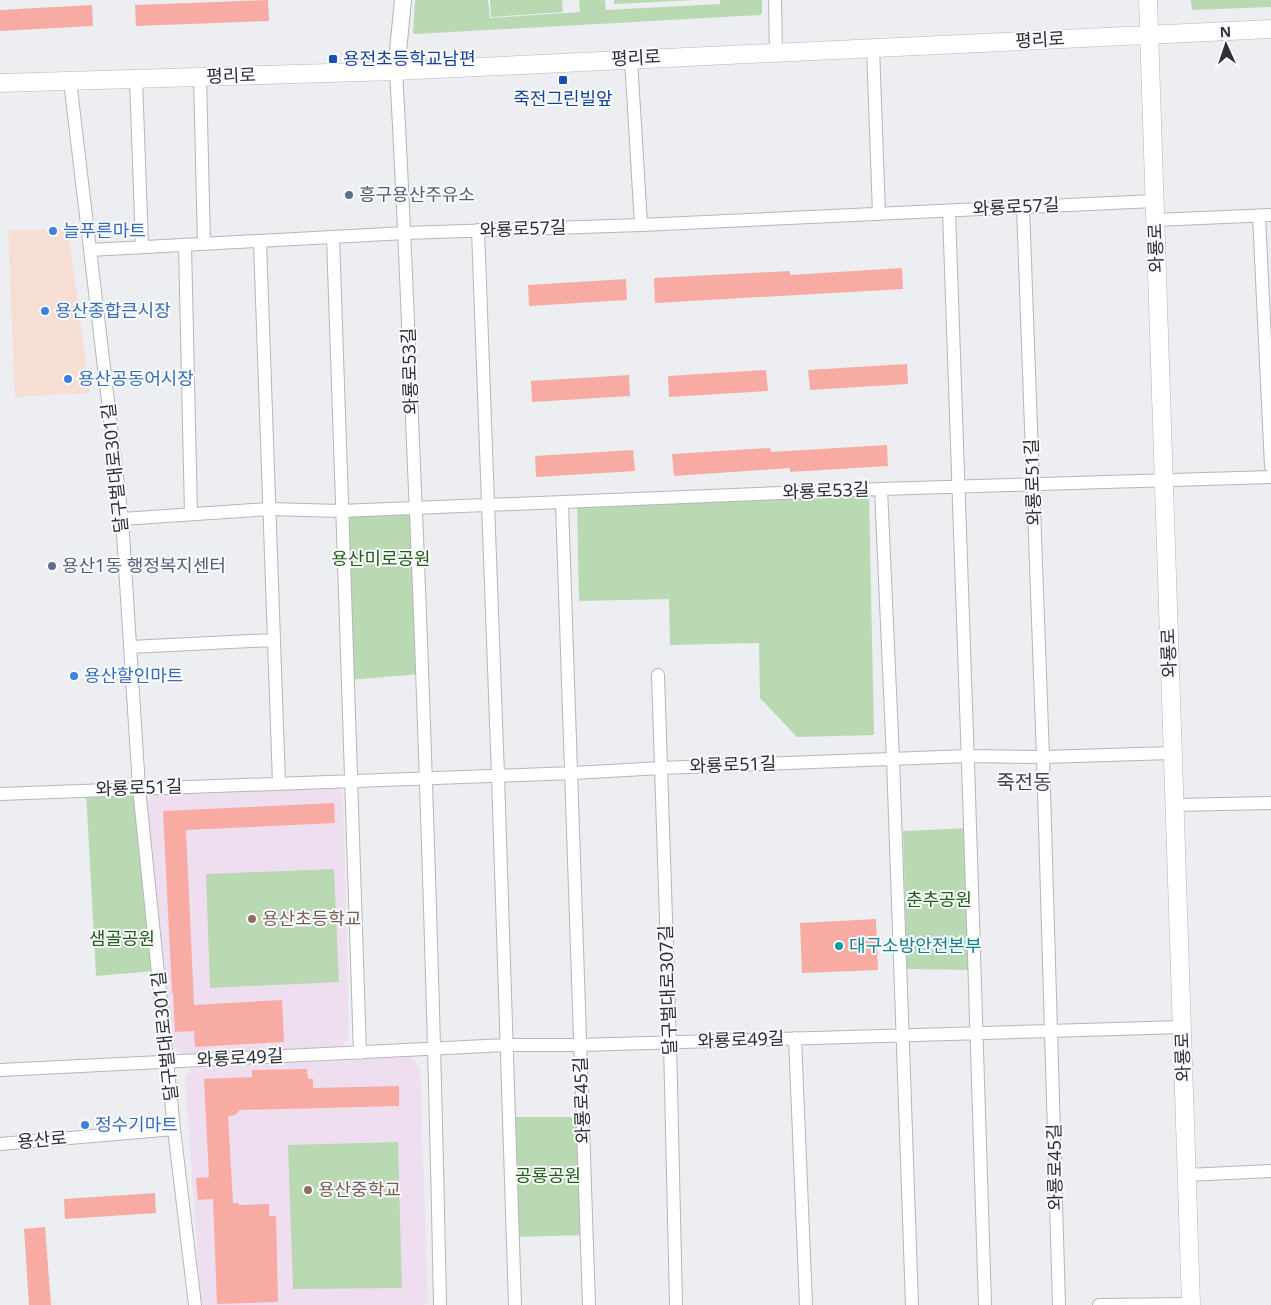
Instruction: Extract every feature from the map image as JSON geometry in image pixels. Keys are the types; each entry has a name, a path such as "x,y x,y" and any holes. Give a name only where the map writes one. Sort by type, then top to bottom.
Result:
{"main road":[{"name":"와룡로","path":"1148,0 1191,1304"},
{"name":"평리로","path":"0,83 396,70 1271,29"}],"street":[{"path":"403,0 396,70 405,234"},
{"path":"775,0 776,52"},
{"path":"873,48 879,214"},
{"path":"631,59 641,225"},
{"path":"200,76 204,244"},
{"path":"136,79 142,247"},
{"name":"달구벌대로301길","path":"70,81 122,519 139,788 174,1129 195,1305"},
{"name":"와룡로57길","path":"90,250 478,230 641,225 1154,201"},
{"name":"와룡로51길","path":"1023,207 1044,757"},
{"path":"949,211 957,488 978,1032 985,1305"},
{"path":"1155,220 1265,215 1271,466"},
{"path":"478,230 515,1305"},
{"name":"와룡로53길","path":"405,234 416,508"},
{"path":"334,238 341,511 353,780 360,1052"},
{"path":"260,242 279,783"},
{"path":"185,245 191,514"},
{"name":"와룡로53길","path":"122,519 269,509 341,511 881,489 1271,477"},
{"path":"881,489 893,759 912,1305"},
{"path":"562,502 581,1044"},
{"path":"416,508 435,1049 440,1305"},
{"path":"130,647 274,640"},
{"name":"달구벌대로307길","path":"658,675 670,1042 676,1305"},
{"name":"와룡로51길","path":"0,794 498,776 968,756 1044,757 1172,753"},
{"path":"1044,757 1052,1030"},
{"path":"1174,805 1271,803"},
{"name":"와룡로49길","path":"0,1070 506,1045 1182,1027"},
{"name":"와룡로45길","path":"1052,1030 1059,1305"},
{"path":"795,1038 806,1305"},
{"name":"와룡로45길","path":"581,1044 589,1305"},
{"name":"용산로","path":"0,1144 174,1129"},
{"path":"1187,1175 1271,1171"},
{"path":"1099,1305 1191,1304"}],"shaded area":[{"name":"용산종합큰시장","path":"68,229 90,393 15,397 8,230"},
{"name":"용산초등학교","path":"332,786 343,793 349,1037 341,1048 182,1054 170,1044 147,801 155,793"},
{"name":"용산중학교","path":"411,1057 420,1068 428,1302 423,1305 201,1305 185,1078 191,1068"}],"green space":[{"path":"415,0 488,0 490,18 580,12 579,0 605,0 606,10 720,4 720,0 762,0 762,13 760,15 415,34 413,32"},
{"path":"490,0 562,0 563,12 491,17"},
{"path":"614,0 696,0 614,4"},
{"path":"1191,0 1271,0 1271,7 1192,10"},
{"path":"869,497 874,735 797,737 760,698 759,643 670,645 669,599 579,601 577,504"},
{"name":"용산미로공원","path":"415,513 421,674 350,680 343,516"},
{"name":"샘골공원","path":"86,791 137,792 154,971 96,976"},
{"name":"춘추공원","path":"971,828 976,970 907,969 903,831"},
{"path":"334,869 339,982 210,988 206,874"},
{"name":"공룡공원","path":"508,1117 583,1117 587,1235 512,1237"},
{"path":"398,1142 402,1288 293,1289 288,1145"}],"building":[{"path":"268,0 269,21 136,26 135,5"},
{"path":"92,5 93,26 0,31 0,10"},
{"path":"902,268 903,289 655,303 654,278 790,271 790,275"},
{"path":"626,279 627,300 529,306 528,285"},
{"path":"907,364 908,384 810,390 808,370"},
{"path":"766,370 768,391 669,397 668,376"},
{"path":"629,375 630,396 532,402 531,381"},
{"path":"887,445 888,466 790,472 790,468 674,476 672,454 770,448 771,452"},
{"path":"633,450 635,471 536,477 535,456"},
{"path":"334,803 335,823 186,830 194,1005 282,1000 284,1042 195,1047 194,1031 175,1032 163,811"},
{"name":"대구소방안전본부","path":"876,919 878,970 802,973 800,923"},
{"path":"307,1069 308,1079 313,1079 313,1088 399,1086 399,1106 240,1110 235,1115 228,1116 233,1203 239,1203 239,1205 269,1204 269,1216 276,1216 278,1302 217,1304 213,1199 198,1200 196,1178 209,1177 204,1079 252,1077 252,1070"},
{"path":"155,1193 156,1213 65,1219 64,1199"},
{"path":"45,1227 51,1305 29,1305 24,1229"}],"place":[{"name":"용전초등학교남편","path":"333,59"},
{"name":"죽전그린빌앞","path":"563,80"},
{"name":"흥구용산주유소","path":"349,195"},
{"name":"늘푸른마트","path":"53,231"},
{"name":"용산종합큰시장","path":"45,311"},
{"name":"용산공동어시장","path":"68,379"},
{"name":"용산1동 행정복지센터","path":"52,566"},
{"name":"용산할인마트","path":"74,676"},
{"name":"용산초등학교","path":"252,919"},
{"name":"대구소방안전본부","path":"839,946"},
{"name":"정수기마트","path":"85,1125"},
{"name":"용산중학교","path":"308,1190"}],"district":[{"name":"죽전동","path":"1024,782"}]}
